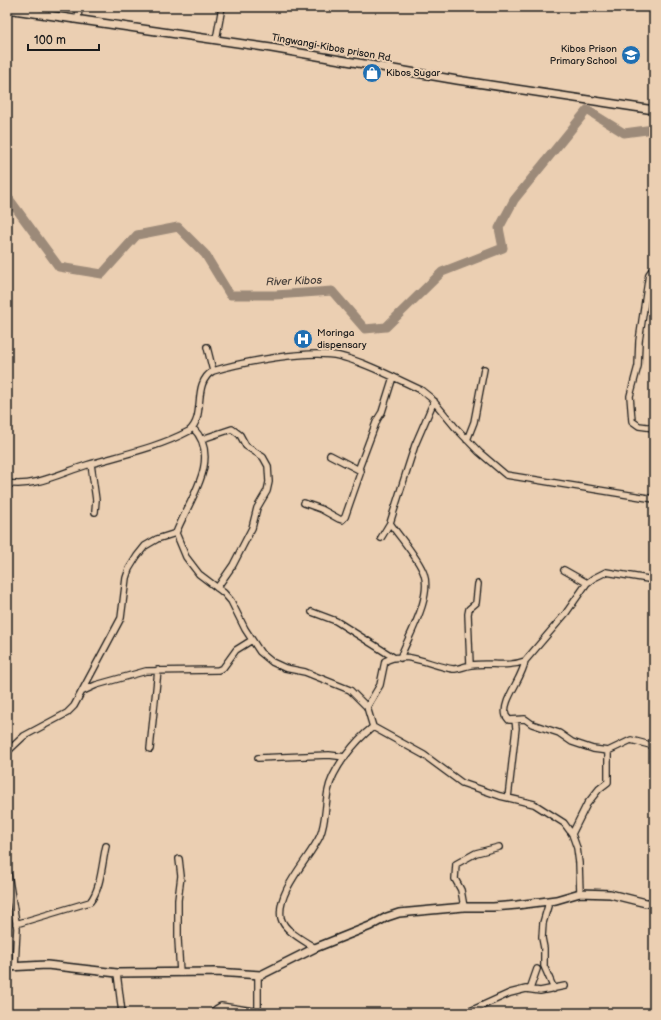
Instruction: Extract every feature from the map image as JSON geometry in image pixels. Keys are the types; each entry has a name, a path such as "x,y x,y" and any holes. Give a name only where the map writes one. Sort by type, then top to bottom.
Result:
{"street":[{"path":"78,19 79,7"},
{"path":"216,40 222,7"},
{"name":"Tingwangi-Kibos prison Rd.","path":"7,9 216,40 457,80 654,110"},
{"path":"654,267 650,274 639,341 638,366 630,396 632,421 639,426 654,428"},
{"path":"207,347 213,371"},
{"path":"7,483 34,482 91,464 141,451 183,434 193,428 198,415 202,383 204,378 213,371 281,358 317,354 341,357 421,390 434,401 467,440 506,475 654,499"},
{"path":"467,440 474,422 484,369"},
{"path":"358,468 377,420 382,412 392,377"},
{"path":"381,538 390,523 415,445 434,401"},
{"path":"7,752 36,729 67,713 83,691 122,618 126,578 129,569 145,546 157,539 176,533 204,470 205,450 202,439 193,428"},
{"path":"202,439 232,429 240,434 246,446 263,457 269,474 269,487 259,502 254,524 233,565 217,588"},
{"path":"304,503 343,519 361,474 358,468 330,456"},
{"path":"91,464 96,500 95,512"},
{"path":"390,523 424,573 426,589 421,609 400,658"},
{"path":"176,533 190,563 203,578 232,601 252,640 260,652 272,662 285,668 305,672 344,687 356,694 367,707 373,727 424,755 456,780 508,798 530,802 541,807 564,822 572,834 580,863 580,893"},
{"path":"564,570 587,583"},
{"path":"654,580 606,572 587,583 566,613 525,661 520,678 506,707 506,716 509,720 525,719 532,724 559,733 572,742 593,749 608,751 631,740 654,746"},
{"path":"470,665 468,614 469,609 476,603 478,584"},
{"path":"312,612 336,621 393,657 419,659 455,669 470,665 505,665 525,661"},
{"path":"83,691 96,685 126,676 158,670 218,670 223,668 236,650 252,640"},
{"path":"367,707 380,685 385,661 393,657"},
{"path":"150,749 158,670"},
{"path":"508,798 516,728 515,720"},
{"path":"315,948 287,928 281,918 287,890 320,835 330,784 345,757 373,727"},
{"path":"572,834 587,804 608,782 608,751"},
{"path":"258,758 329,755 345,757"},
{"path":"16,924 90,902 93,898 98,883 106,846"},
{"path":"464,907 461,890 454,879 456,864 476,853 499,847"},
{"path":"180,859 181,876 178,900 178,940 180,973"},
{"path":"7,868 16,924 15,966"},
{"path":"7,967 47,965 117,973 216,972 258,975 315,948 370,926 388,917 399,914 464,907 493,907 547,901 580,893 610,894 646,903 654,903"},
{"path":"547,901 548,906 542,933 544,966 554,989"},
{"path":"530,989 537,969"},
{"path":"117,973 122,1013"},
{"path":"258,975 258,1010"},
{"path":"468,1013 510,993 530,989 540,991 565,986"},
{"path":"213,1013 216,1008 221,1006 258,1010 267,1013"}],"waterway":[{"name":"River Kibos","path":"7,196 59,267 102,274 137,235 178,227 205,254 230,295 275,295 332,291 365,329 386,327 442,272 503,248 499,228 514,200 587,110 624,133 654,129"}],"place":[{"name":"Kibos Prison Primary School","path":"631,55"},
{"name":"Kibos Sugar","path":"372,73"},
{"name":"Moringa dispensary","path":"303,339"}]}
